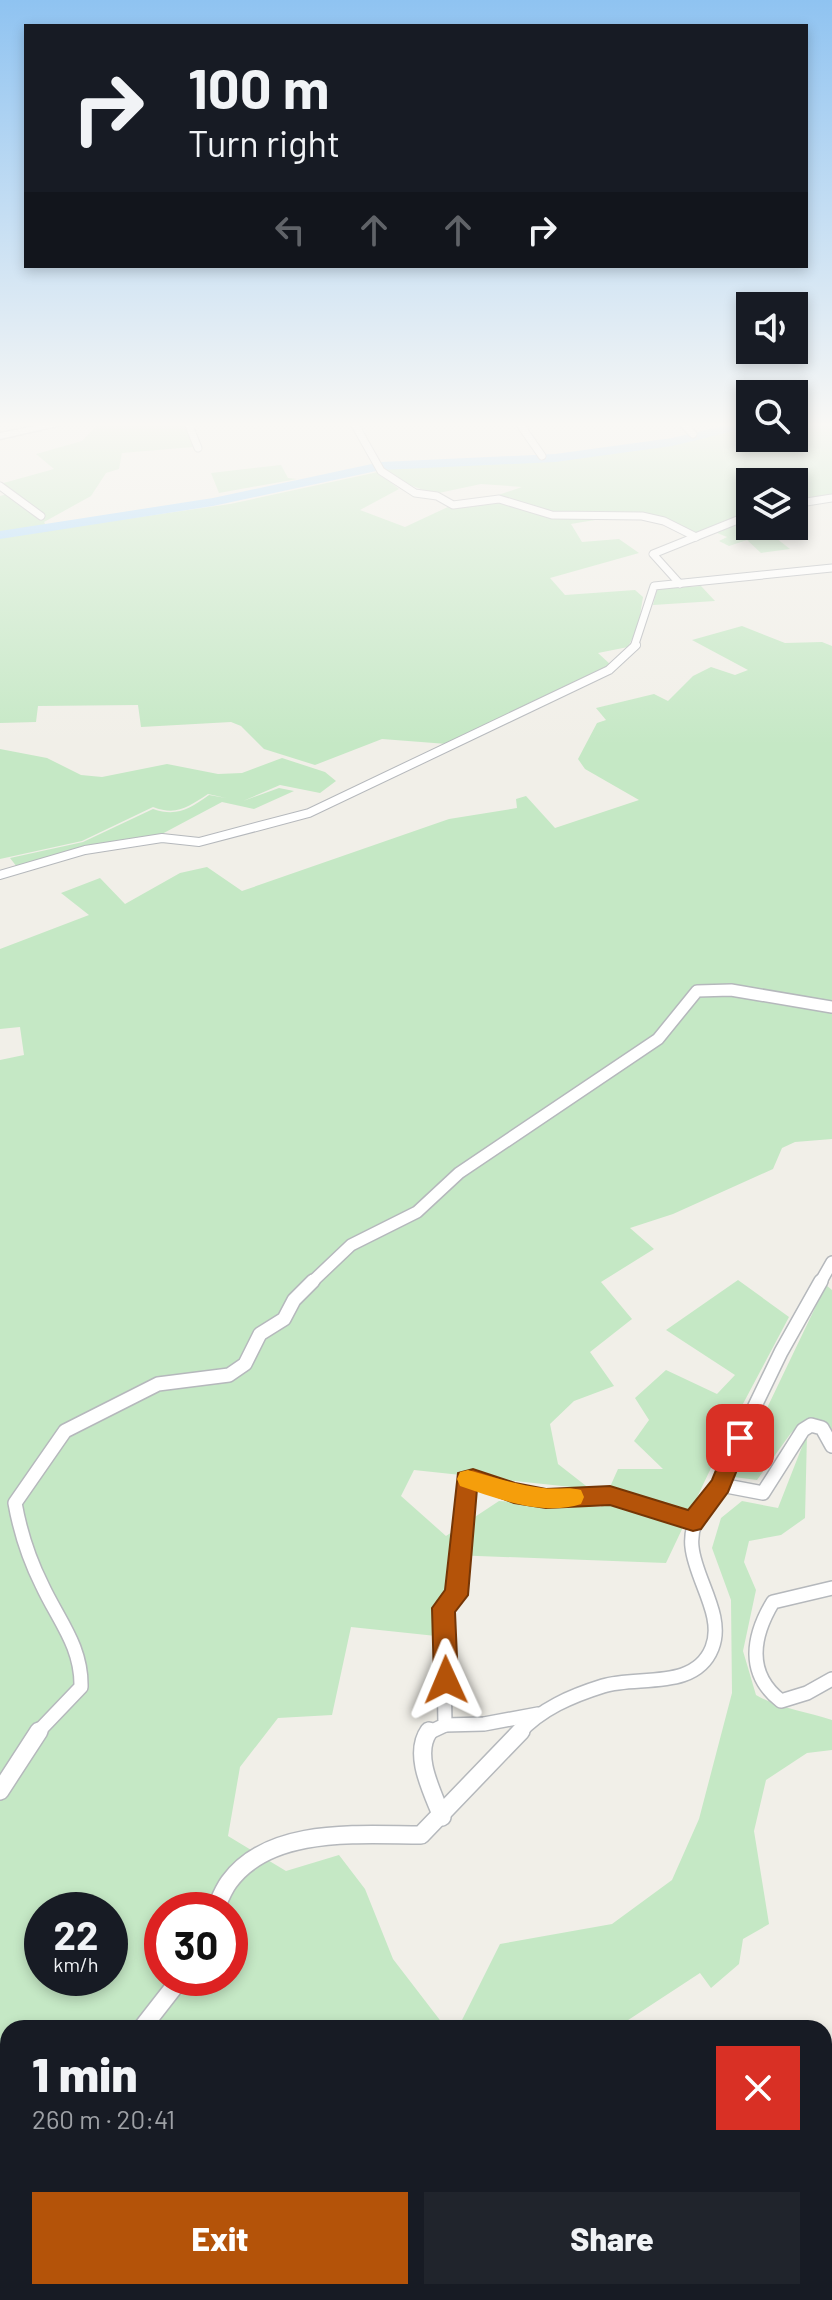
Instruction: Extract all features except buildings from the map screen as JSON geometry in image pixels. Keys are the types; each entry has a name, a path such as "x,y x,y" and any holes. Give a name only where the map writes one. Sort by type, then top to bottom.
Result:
{"street":[{"path":"683,530 696,537"},
{"path":"680,584 653,554 712,530"},
{"path":"0,875 85,850 162,838 199,842 309,813 609,670 638,643 654,586 832,568"},
{"path":"0,1791 14,1759 35,1732 81,1687 79,1653 71,1631 46,1594 18,1520 15,1503 65,1431 158,1384 229,1375 245,1364 260,1334 273,1329 284,1319 294,1300 351,1245 417,1212 459,1173 658,1039 697,991 731,990 832,1007"},
{"path":"442,1817 423,1764 423,1739 428,1731 445,1725 484,1724 538,1713 605,1685 675,1678 698,1666 712,1648 715,1626 692,1548 693,1522 721,1485 726,1466 781,1352 832,1262"},
{"path":"721,1485 763,1493 803,1430 811,1425 822,1428 832,1446"},
{"path":"445,1725 443,1608 457,1595 466,1480 473,1478 514,1493 546,1498 610,1495 693,1522"},
{"path":"832,1588 773,1602 761,1619 754,1644 755,1663 766,1692 781,1701 807,1693 832,1679"},
{"path":"220,1892 240,1866 259,1854 300,1842 359,1835 421,1835 442,1817 538,1713"},
{"path":"148,2020 167,1996"}],"green space":[{"path":"0,530 575,530 582,542 619,539 639,553 550,578 565,595 635,590 643,597 638,627 628,647 598,653 611,665 447,744 382,739 315,765 264,749 241,726 231,722 141,727 138,705 38,706 36,722 0,723"},
{"path":"736,530 736,540 747,540 729,546 719,541 727,537 715,532"},
{"path":"747,540 778,540 790,549 761,553"},
{"path":"701,586 715,601 653,605 657,589"},
{"path":"742,626 785,643 822,642 832,646 832,1139 795,1142 782,1148 773,1169 673,1214 630,1228 654,1249 601,1282 632,1319 590,1352 614,1386 574,1401 550,1424 558,1464 590,1489 414,1470 401,1496 446,1536 499,1501 601,1507 618,1469 663,1469 634,1441 649,1420 635,1398 666,1370 717,1394 735,1375 666,1330 738,1280 789,1317 728,1432 666,1563 452,1555 448,1590 436,1605 436,1636 351,1627 332,1715 278,1718 240,1767 228,1836 286,1871 339,1855 365,1889 393,1959 440,2020 0,2020 0,1060 24,1055 20,1027 0,1029 0,949 89,915 61,893 100,878 125,904 180,873 207,867 242,891 449,819 517,808 516,799 526,796 555,828 639,800 585,769 578,759 597,723 606,720 596,708 654,694 668,701 693,676 711,667 735,675 748,670 692,640"},
{"path":"0,749 47,758 81,775 102,777 167,764 218,774 242,773 282,758 325,772 336,781 320,793 280,785 243,801 279,788 294,791 254,809 222,802 160,835 93,845 17,867 10,858 83,842 153,809 176,812 209,795 226,798 208,794 176,810 153,807 82,841 0,859"},
{"path":"826,1285 832,1290 832,1435 826,1424 806,1420 791,1433 757,1480 734,1477"},
{"path":"807,1434 805,1518 781,1535 749,1541 744,1562 756,1590 743,1651 756,1695 784,1707 832,1720 832,1750 807,1753 766,1780 754,1831 769,1924 743,1939 739,1964 711,1988 700,1973 628,2020 462,2020 500,1944 612,1924 672,1880 699,1819 732,1693 731,1600 712,1548 721,1518 742,1501 778,1508"}],"waterway":[{"path":"0,535 30,530"}],"slow traffic":[{"path":"468,1479 473,1478 514,1493 546,1498 573,1497"}],"route":[{"path":"446,1680 443,1608 457,1595 462,1492 466,1480 473,1478 514,1493 546,1498 610,1495 668,1517 693,1522 721,1485 726,1466 740,1438"}]}
